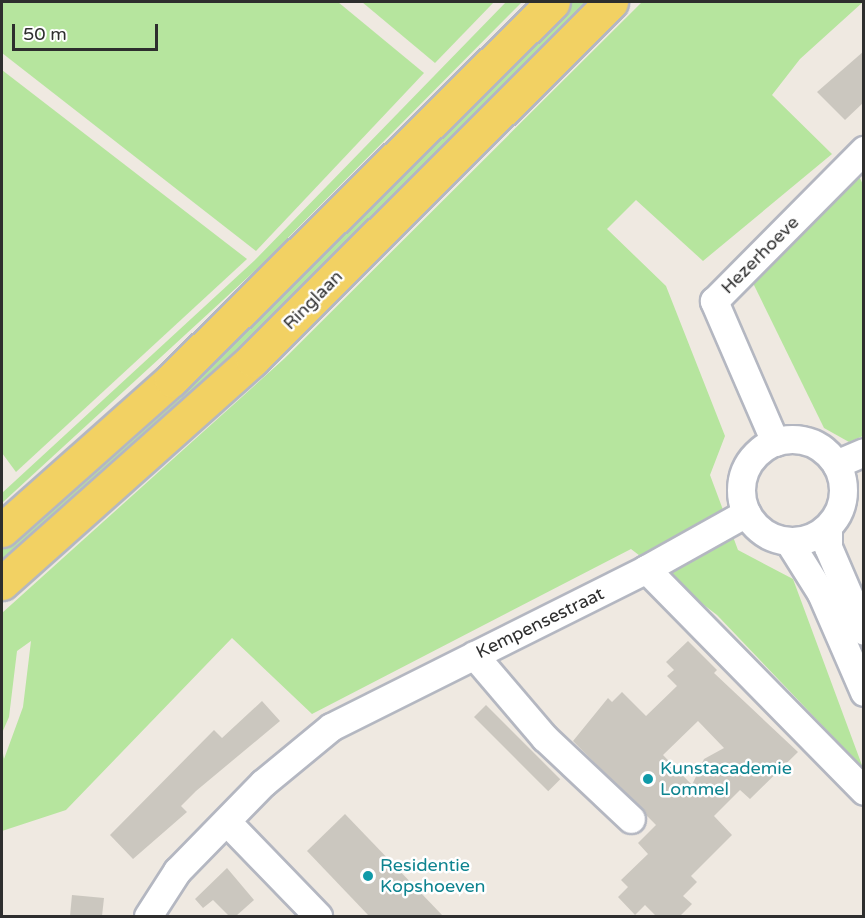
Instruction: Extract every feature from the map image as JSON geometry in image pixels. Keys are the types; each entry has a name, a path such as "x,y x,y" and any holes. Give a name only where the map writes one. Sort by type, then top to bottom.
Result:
{"main road":[{"path":"2,530 171,380 553,2"},
{"name":"Ringlaan","path":"2,584 252,360 611,2"}],"street":[{"name":"Hezerhoeve","path":"774,442 714,302 864,150"},
{"path":"854,629 789,542 763,533 746,513 745,471 774,442 802,440 836,464 843,497 828,526 828,547 854,629 864,692"},
{"path":"836,464 864,452"},
{"name":"Kempensestraat","path":"148,916 177,871 263,783 331,728 646,569 746,513"},
{"path":"789,542 828,526"},
{"path":"646,569 864,791"},
{"path":"474,655 545,738 631,819"},
{"path":"227,822 318,916"}],"green space":[{"path":"2,2 338,2 424,73 256,251 2,53"},
{"path":"362,2 494,2 435,63"},
{"path":"506,2 522,2 260,266 2,503 2,493 255,260"},
{"path":"569,2 593,2 342,254 2,569 2,546 80,478"},
{"path":"642,2 863,2 800,59 772,95 832,154 703,261 636,200 607,229 666,286 725,436 710,475 738,550 793,579 863,768 717,615 631,549 312,714 232,638 66,810 2,831 2,748 4,759 23,707 31,641 17,651 9,717 2,733 2,613 285,358"},
{"path":"2,70 247,259 16,472 2,453"},
{"path":"859,176 864,187 863,436 849,442 824,428 753,283 775,251"}],"building":[{"path":"864,51 864,102 845,120 817,92"},
{"name":"Kunstacademie Lommel","path":"688,641 717,670 714,673 798,752 750,799 740,790 714,816 732,835 691,876 697,882 683,896 692,904 680,916 656,916 645,905 635,915 618,897 628,887 621,880 648,854 638,843 656,825 573,741 608,698 612,702 622,692 646,716 677,686 667,676 674,670 666,662","holes":["698,721 724,748 704,759 692,785 663,755"]},
{"path":"262,701 280,721 196,791 181,806 187,812 133,859 110,835 214,730 222,738"},
{"path":"486,705 560,779 548,791 474,717"},
{"name":"Residentie Kopshoeven","path":"345,814 443,916 369,916 307,851"},
{"path":"227,868 254,900 236,916 229,916 213,900 203,908 195,899"},
{"path":"72,895 104,898 102,916 70,916"}],"place":[{"name":"Kunstacademie Lommel","path":"648,779"},
{"name":"Residentie Kopshoeven","path":"368,876"}]}
